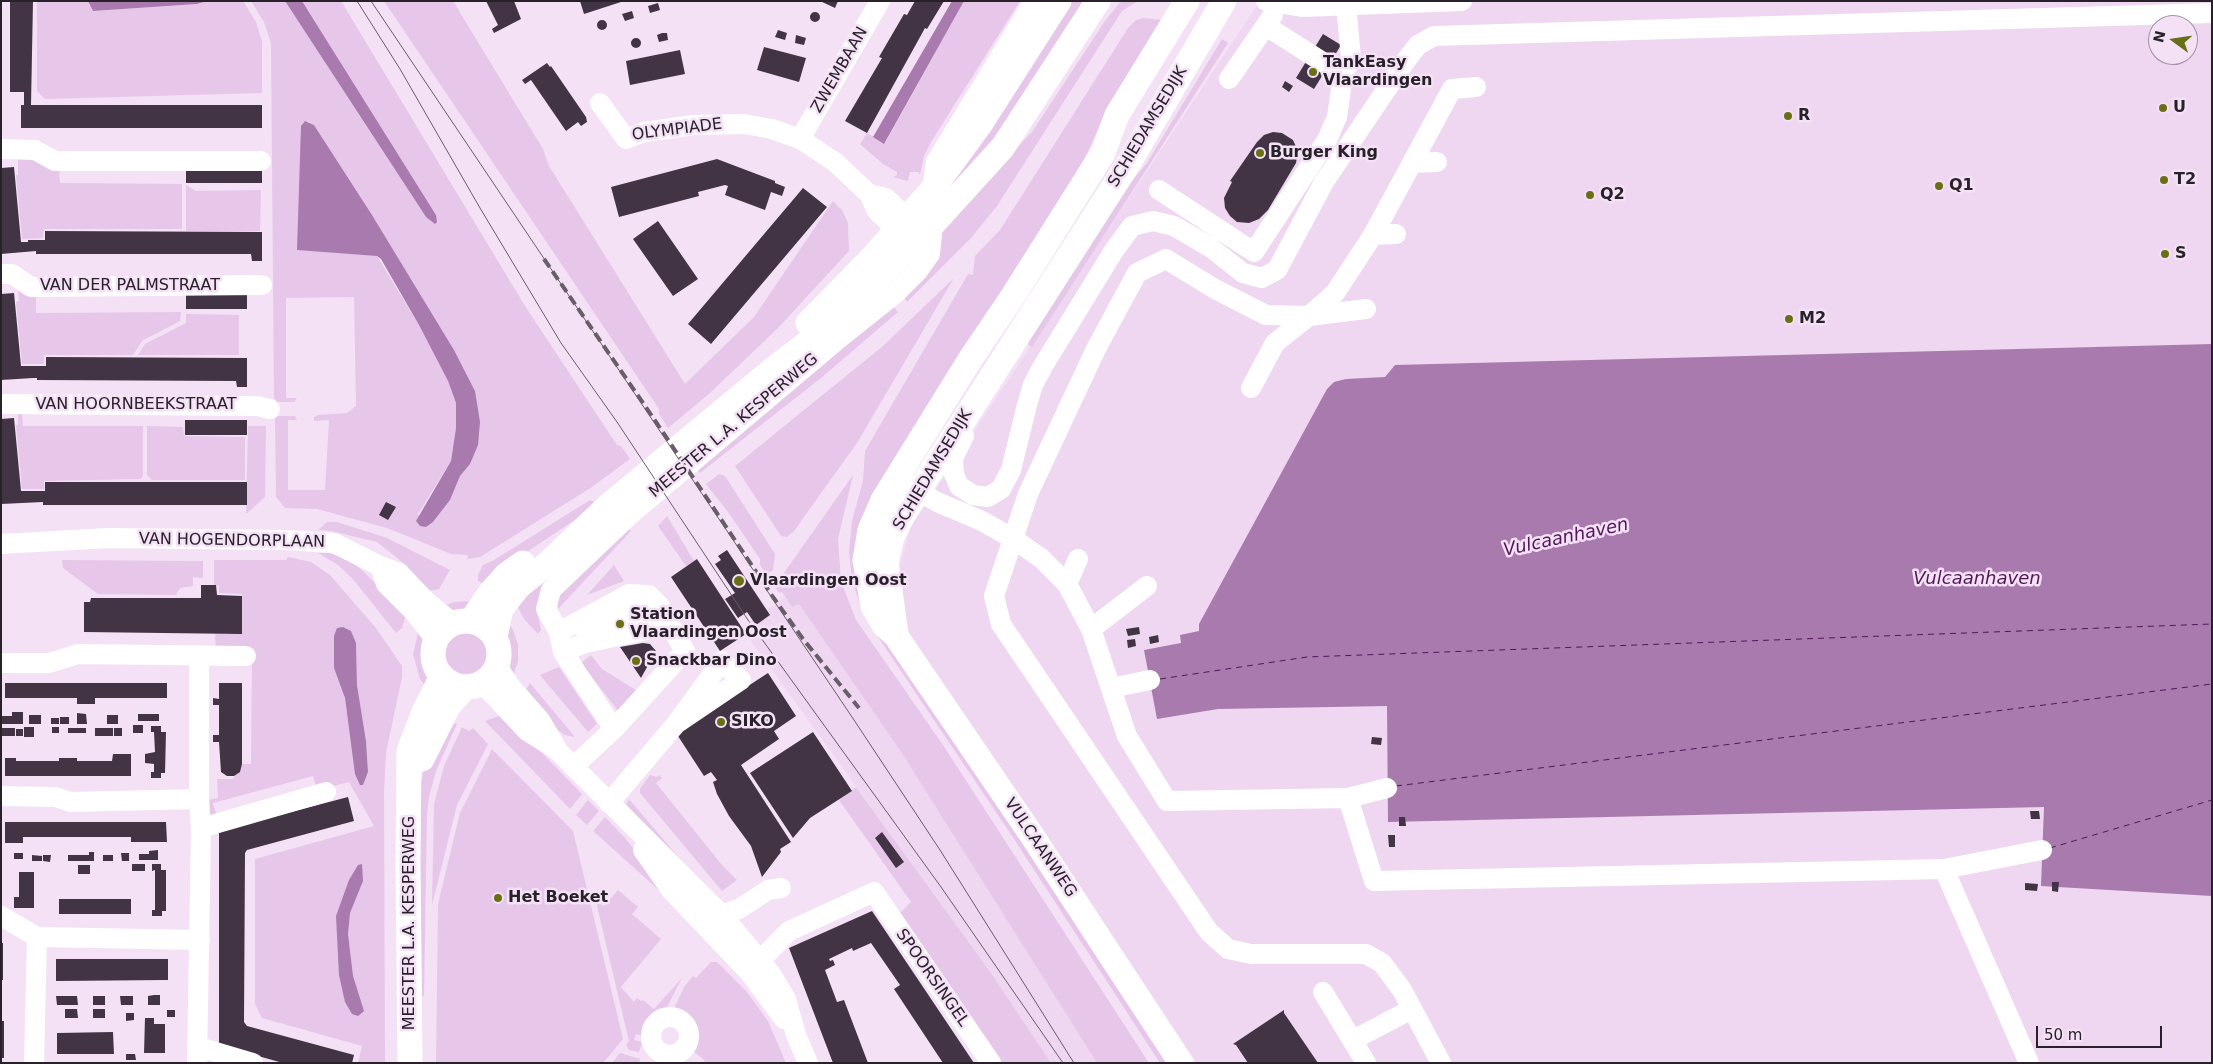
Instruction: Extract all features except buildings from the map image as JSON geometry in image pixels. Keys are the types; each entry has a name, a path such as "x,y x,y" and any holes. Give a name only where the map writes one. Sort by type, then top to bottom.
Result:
{"main road":[{"name":"MEESTER L.A. KESPERWEG","path":"914,228 932,190 981,123 1060,1"},
{"name":"MEESTER L.A. KESPERWEG","path":"495,637 501,609 518,587 547,564 608,506 772,370 810,320 1003,147 1098,1"},
{"name":"SCHIEDAMSEDIJK","path":"896,636 886,562 907,484 1104,153 1117,115 1187,1"},
{"name":"SCHIEDAMSEDIJK","path":"907,484 990,377 1130,161 1224,1"},
{"name":"MEESTER L.A. KESPERWEG","path":"453,628 484,600 506,575 538,551 608,506"},
{"path":"485,626 495,637 499,651 481,678 452,684 442,676 433,659 453,628 485,626"},
{"name":"VULCAANWEG","path":"896,636 1031,834 1181,1063"},
{"name":"MEESTER L.A. KESPERWEG","path":"410,1063 408,865 410,751 442,676"},
{"name":"MEESTER L.A. KESPERWEG","path":"410,784 445,712 458,693 481,678"}],"street":[{"name":"ZWEMBAAN","path":"800,139 880,1"},
{"path":"932,190 936,162 1034,1"},
{"path":"1229,79 1266,26 1273,3 1302,7 1322,3 1346,5 1462,1"},
{"path":"1159,190 1254,252 1326,140 1337,117 1343,75 1352,58 1346,5"},
{"path":"990,377 983,405 958,444 954,458 954,474 959,486 973,495 988,497 1001,489 1011,470 1029,398 1043,366 1114,249 1132,226 1153,222 1174,226 1210,247 1243,273 1262,278 1277,270 1324,182 1407,58 1418,45 1434,36 2212,13"},
{"path":"1266,26 1343,75"},
{"path":"1252,388 1275,343 1335,293 1373,234 1452,89 1476,87"},
{"name":"OLYMPIADE","path":"600,103 626,138 644,132 694,125 744,124 772,129 800,139 835,162 869,194 886,198 914,228"},
{"path":"1,149 35,150 55,161 261,161"},
{"path":"1412,163 1436,162"},
{"name":"MEESTER L.A. KESPERWEG","path":"614,729 561,642 546,609 551,590 632,513 912,277 930,254 914,228"},
{"path":"1373,234 1396,234"},
{"path":"1366,309 1309,316 1266,315 1215,289 1166,259 1137,273 1096,349 1028,494 994,596 1001,624 1209,932 1228,948 1251,954 1366,954 1382,964 1402,990 1441,1063"},
{"name":"VAN DER PALMSTRAAT","path":"1,274 12,274 31,287 262,285"},
{"name":"VAN HOORNBEEKSTRAAT","path":"1,404 257,406 270,409"},
{"path":"907,484 1012,538 1041,558 1067,584 1091,629 1126,736 1167,801 1348,798 1387,788"},
{"name":"VAN HOGENDORPLAAN","path":"1,531 68,533 109,538"},
{"name":"VAN HOGENDORPLAAN","path":"1,544 109,538 284,540 334,543 380,566 386,584 421,620 453,628"},
{"path":"1067,584 1078,559"},
{"path":"1091,629 1146,586"},
{"path":"561,642 658,605 685,652 614,729 574,766"},
{"path":"561,642 585,643 670,625"},
{"path":"1,663 49,663 78,654 246,656"},
{"path":"199,656 199,799 201,828 198,1055 253,1063"},
{"path":"481,678 527,731 556,749 721,914 755,966 796,1035 808,1063"},
{"path":"1111,688 1150,680"},
{"path":"613,807 676,724"},
{"path":"201,828 326,792"},
{"path":"1,796 55,797 71,802 199,799"},
{"path":"1348,798 1374,881 1944,869 2042,850"},
{"path":"613,807 671,890 702,921 755,966"},
{"path":"1944,869 2029,1063"},
{"path":"702,921 739,909 768,890 781,888"},
{"name":"SPOORSINGEL","path":"755,966 789,932 874,892 991,1063"},
{"path":"1,916 36,937 200,940"},
{"path":"34,1063 36,937"},
{"path":"1323,992 1366,1063"},
{"path":"1352,1040 1412,1009"}],"shaded area":[{"path":"37,1 88,1 93,11 197,4 207,1 243,1 256,22 262,42 262,93 45,99 37,91"},
{"path":"251,1 285,1 426,217 436,215 302,1 341,1 525,306 617,445 621,446 630,459 592,487 480,557 468,559 467,555 451,554 387,528 317,509 285,508 276,497 275,419 278,416 295,416 297,420 288,420 288,490 325,490 329,420 314,421 314,417 318,415 347,413 356,406 354,297 286,298 286,398 297,398 294,402 277,402 274,398 271,43 264,22","holes":["307,121 314,125 372,215 454,350 475,391 470,464 460,476 450,500 433,522 425,527 418,514 451,461 456,428 456,403 448,381 419,325 377,256"]},
{"path":"384,1 453,1 543,149 549,166 685,384 754,317 833,201 842,210 848,223 849,251 779,327 710,393 668,428 659,414 659,409"},
{"path":"964,1 1020,1 931,142 924,156 920,175 918,172 910,172 908,181 893,177 897,175 897,172 883,164 860,144 867,133 885,143"},
{"path":"1071,1 1083,1 994,142 954,194 941,195"},
{"path":"1121,1 1138,1 1122,11 997,206 971,238 907,302 902,295 936,259 941,243 943,222 1032,132 1105,21"},
{"path":"1260,1 2212,1 2212,1063 1197,1063 906,630 897,580 910,528"},
{"path":"1143,18 1163,20 1105,114 1078,173 876,503 867,598 1169,1063 1160,1063 1010,833 874,631 861,608 852,580 849,552 852,521 863,481 865,451 968,274 973,275 975,256 1000,230 1128,28 1136,20"},
{"path":"1222,39 1228,43 1032,347 1026,343 1120,195 1147,163"},
{"path":"18,159 34,159 59,171 60,183 182,184 182,229 44,229 43,238 22,239 16,175 18,175"},
{"path":"186,185 196,191 261,190 260,231 186,231"},
{"path":"954,278 857,443 794,531 787,537 781,536 735,466 883,346"},
{"path":"18,289 36,296 36,313 181,312 180,321 142,341 133,355 44,355 44,364 22,364 16,302 19,301"},
{"path":"891,304 898,312 821,378 700,473 697,469"},
{"path":"186,314 239,315 239,355 138,355 145,344 186,323"},
{"path":"18,414 22,414 23,426 143,426 143,475 141,479 44,481 44,489 22,489 16,425 18,425"},
{"path":"147,426 183,427 184,436 245,437 245,480 152,480 147,475"},
{"path":"248,426 266,426 265,497 246,514"},
{"path":"719,474 725,476 775,554 773,570 767,575 760,565 760,559 706,484"},
{"path":"853,475 838,539 841,581 856,620 943,745 1149,1063 1097,1063 901,752 799,604 792,607 782,592 779,593 773,584 779,580"},
{"path":"590,500 599,504 513,561 485,584 478,581 478,575 483,565"},
{"path":"667,516 694,561 686,566 658,526"},
{"path":"327,522 337,522 387,538 450,570 439,589 427,591 407,566 377,542 331,531 318,530"},
{"path":"627,527 631,531 558,609 561,593"},
{"path":"573,546 537,609 541,630 538,634 524,619 514,600"},
{"path":"318,553 329,553 348,559 363,571 406,614 402,628 396,633 352,578 338,565"},
{"path":"288,557 311,562 330,575 376,628 402,666 402,677 386,753 384,792 385,1063 358,1063 362,1046 262,1018 255,1004 255,859 374,826 349,782 317,790 313,776 213,803 217,817 208,816 208,800 218,798 217,779 233,779 242,764 251,764 252,662 216,651 215,634 242,633 242,594 219,593 219,586 214,585 214,560 286,560","holes":["356,643 357,685 366,741 368,772 363,785 349,727 344,693 334,668"]},
{"path":"62,560 203,561 203,578 193,577 193,586 180,588 176,595 98,594 63,568"},
{"path":"614,565 624,581 587,595"},
{"path":"785,597 792,607 799,604 901,752 1097,1063 1051,1063 989,970 746,634 752,620"},
{"path":"470,601 465,612 460,614 450,613 441,607 454,602"},
{"path":"505,618 513,630 518,644 518,662 512,678 505,662 506,651 502,633"},
{"path":"419,629 424,633 426,664 431,674 428,690 420,679 413,654"},
{"path":"470,632 478,635 484,641 487,653 484,665 478,671 462,674 454,671 448,665 445,649 448,641 454,635"},
{"path":"591,655 602,669 639,692 619,712 581,663"},
{"path":"559,667 597,724 588,732 540,675"},
{"path":"530,683 575,737 565,735 552,726 524,693"},
{"path":"504,714 582,794 570,809 485,721"},
{"path":"453,723 457,724 436,771 429,797 427,815 424,996 422,996 420,786 424,770"},
{"path":"462,727 469,731 473,728 488,744 457,805 432,905 434,804 444,766"},
{"path":"492,749 573,831 623,1039 603,1063 436,1063 438,904 460,813"},
{"path":"650,775 657,777 659,775 662,778 656,783 722,865 737,880 722,891 640,793 640,789"},
{"path":"856,787 989,970 1051,1063 998,1063 896,917 911,902 839,800"},
{"path":"629,799 691,872 689,874 626,804"},
{"path":"588,800 599,811 587,825 576,815"},
{"path":"605,817 626,839 669,894 661,892 593,831"},
{"path":"618,890 638,907 632,914 661,939 621,987 634,1002 637,998 641,1001 643,1000 654,1009 682,978 665,1011 651,1022 646,1037 636,1034 634,1040 642,1042 639,1052 629,1050 626,1045 629,1041 596,902 604,906"},
{"path":"711,962 717,962 747,992 768,1021 786,1063 705,1063 692,1050 695,1035 690,1021 684,1015 673,1011 684,987 693,976 696,978"},
{"path":"620,1053 640,1059 639,1063 612,1063"}],"water":[{"path":"88,1 207,1 197,4 93,11"},
{"path":"285,1 302,1 436,215 437,222 435,224 426,217"},
{"path":"952,1 964,1 884,144 873,137"},
{"path":"305,121 314,125 372,215 454,350 475,391 480,422 478,445 470,464 460,476 450,500 433,522 426,527 420,526 416,521 451,461 456,428 456,403 448,381 419,325 381,259 377,256 297,250 301,126"},
{"name":"Vulcaanhaven","path":"2212,344 2212,896 2041,886 2044,807 1388,822 1387,706 1218,709 1157,719 1144,650 1181,643 1180,635 1199,631 1199,624 1327,389 1334,382 1346,379 1385,377 1395,365"},
{"path":"343,627 351,631 356,643 357,685 366,741 368,772 363,785 360,785 355,774 345,698 334,668 334,636 337,628"},
{"path":"362,864 363,881 350,913 348,934 353,976 364,1011 358,1016 352,1014 345,1002 339,975 336,916 349,880 358,865"}],"ferry route":[{"path":"1160,679 1307,657 2212,624"},
{"path":"1396,786 2212,684"},
{"path":"2050,848 2212,800"}],"tram line":[{"path":"357,1 400,69 561,343 617,422 748,620 941,887 1063,1063"},
{"path":"371,1 854,720 940,850 1074,1063"}],"railway":[{"path":"544,259 773,597 803,639 859,708"}],"place":[{"name":"TankEasy Vlaardingen","path":"1313,72"},
{"name":"U","path":"2163,108"},
{"name":"R","path":"1788,116"},
{"name":"Burger King","path":"1260,153"},
{"name":"T2","path":"2164,180"},
{"name":"Q1","path":"1939,186"},
{"name":"Q2","path":"1590,195"},
{"name":"S","path":"2165,254"},
{"name":"M2","path":"1789,319"},
{"name":"Vlaardingen Oost","path":"739,581"},
{"name":"Station Vlaardingen Oost","path":"620,624"},
{"name":"Snackbar Dino","path":"636,661"},
{"name":"SIKO","path":"721,722"},
{"name":"Het Boeket","path":"498,898"}]}
